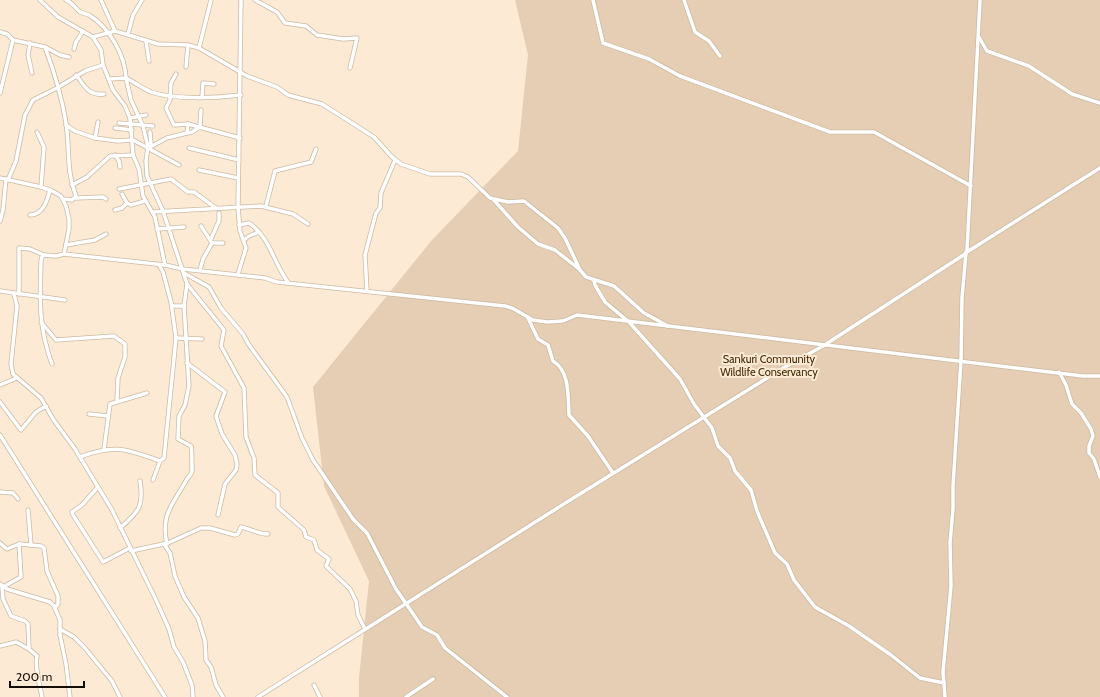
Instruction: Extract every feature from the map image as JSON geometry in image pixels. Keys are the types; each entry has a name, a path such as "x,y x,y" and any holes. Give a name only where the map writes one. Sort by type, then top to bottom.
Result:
{"street":[{"path":"40,0 58,17 93,37 102,53 103,65 113,90 125,106 130,118 133,140 133,155 139,169 140,185 145,201 152,212 165,265"},
{"path":"66,0 79,11 90,16 107,32 120,53 131,100 143,126 149,147"},
{"path":"101,0 115,30"},
{"path":"128,34 133,15 142,0"},
{"path":"199,48 211,0"},
{"path":"238,274 246,248 239,224 238,207 242,0"},
{"path":"255,0 276,12 285,23 306,26 317,35 343,39 357,38 350,68"},
{"path":"593,0 603,43 650,59 680,76 830,132 874,132 971,186"},
{"path":"684,0 695,32 709,41 720,56"},
{"path":"944,697 951,586 950,543 954,509 953,486 962,360 962,298 971,186 980,0"},
{"path":"93,37 115,30 146,41 163,45 188,45 199,48 246,76 277,87 288,95 322,104 374,137 395,160 430,174 461,174 468,177 482,192 493,199 518,227 538,244 556,250 586,277 594,281 614,286 644,313 670,327"},
{"path":"74,49 78,38 83,31"},
{"path":"0,32 7,34 13,40 44,47 60,55 69,57"},
{"path":"978,36 987,51 1029,66 1072,94 1100,103"},
{"path":"0,93 4,70 13,40"},
{"path":"146,41 149,61"},
{"path":"30,43 28,55 32,73"},
{"path":"186,67 188,45"},
{"path":"44,47 63,106 66,125 67,160 76,198"},
{"path":"0,221 4,210 7,180 14,169 25,115 31,103 36,98 57,88 76,75 103,65"},
{"path":"176,74 171,84 170,96 166,108 173,123 176,125 188,124 240,138"},
{"path":"76,75 85,88 93,94 104,94"},
{"path":"109,79 126,78 148,91 170,96 202,97 241,95"},
{"path":"202,97 203,83 214,84"},
{"path":"200,127 201,110"},
{"path":"130,118 139,118 146,115"},
{"path":"95,138 98,122"},
{"path":"119,123 153,126"},
{"path":"187,133 188,124"},
{"path":"66,125 75,131 95,138 117,141 133,140 149,147 179,165"},
{"path":"149,147 173,136 192,132 200,127"},
{"path":"115,128 132,130"},
{"path":"37,132 44,147 41,187"},
{"path":"150,132 146,161 147,176 164,211 187,284 184,306 189,386 185,405 179,416 178,439 191,446 192,470 184,486 173,500 167,516 164,529 165,544 170,553 173,570 184,597 198,618 204,635 206,660 211,667 216,685 223,697"},
{"path":"189,148 239,160"},
{"path":"266,206 275,171 312,162 316,149"},
{"path":"115,155 120,161 120,167"},
{"path":"72,185 87,177 110,156 133,155"},
{"path":"367,291 365,255 376,213 380,208 381,193 395,160"},
{"path":"258,697 613,473 784,367 823,346 966,252 1100,168"},
{"path":"199,170 238,178"},
{"path":"0,178 41,187 59,194 63,199 69,219 64,254"},
{"path":"118,188 152,184 171,179 188,192 194,192 216,208"},
{"path":"30,215 35,215 41,212 47,201 50,190"},
{"path":"122,194 127,203 134,205 145,201"},
{"path":"63,199 72,200 76,198 103,197 106,199"},
{"path":"493,199 508,202 524,201 552,223 565,238 580,270"},
{"path":"115,210 122,208 127,203"},
{"path":"152,212 266,206 293,214 308,224"},
{"path":"200,270 203,259 219,222 220,213"},
{"path":"239,224 249,223 259,232 265,240 278,268 288,282"},
{"path":"201,226 211,241 223,243"},
{"path":"157,229 184,227"},
{"path":"244,240 259,232"},
{"path":"66,245 95,240 106,234"},
{"path":"19,294 19,248 30,249 44,255 56,256 64,254 165,265 184,271 209,287 221,308 243,334 249,345 287,397 302,438 313,460 354,519 367,533 396,589 422,628 437,635 445,648 508,697"},
{"path":"44,255 41,261 39,297 40,322 52,364"},
{"path":"153,480 160,461 164,458 176,338 172,306 163,272 159,265"},
{"path":"184,271 200,270 238,274 288,282 489,306 505,306 512,308 528,318 554,323 577,315 823,346 962,360 1083,376 1100,376"},
{"path":"594,281 605,302 629,322 680,379 712,428 718,446 730,458 735,471 751,490 757,511 775,553 787,564 794,580 815,607 849,626 891,655 920,678 944,683"},
{"path":"187,284 224,330 221,346 244,388 246,437 254,458 255,475 278,493 278,506 304,530 306,537 314,540 317,550 329,559 326,566 350,589 356,601 358,615 365,629"},
{"path":"0,291 65,300"},
{"path":"14,294 17,306 11,370 17,378 41,398 80,456 98,487 131,549 168,629 174,647 183,662 192,684 193,697"},
{"path":"172,306 184,306"},
{"path":"528,318 538,339 548,345 553,361 560,365 568,386 569,415 588,436 613,473"},
{"path":"40,322 56,340 114,336 126,344 125,357 118,378 117,400"},
{"path":"176,338 202,339"},
{"path":"187,363 225,392 222,404 216,416 222,434 235,455 237,464 236,470 225,484 218,515"},
{"path":"1059,372 1066,385 1072,404 1081,413 1091,429 1092,436 1089,446 1090,452 1100,477"},
{"path":"0,385 17,378"},
{"path":"104,449 110,404 117,400 129,399 147,393"},
{"path":"0,402 20,430 36,412 46,406"},
{"path":"89,414 108,416"},
{"path":"0,435 165,697"},
{"path":"80,456 104,449 125,450 160,461"},
{"path":"120,528 138,512 142,498 140,481"},
{"path":"98,487 82,505 72,512 103,562 131,549 165,544 201,528 210,528 235,535 238,534 242,527 260,534 268,534"},
{"path":"0,492 14,493 18,499"},
{"path":"28,510 31,545"},
{"path":"0,543 7,549 19,544 41,546 44,548 47,571 58,596 58,604 55,608"},
{"path":"2,586 21,578 19,544"},
{"path":"2,586 50,602 55,608 59,615 70,697"},
{"path":"2,586 3,599 11,616 25,621 28,624 29,649"},
{"path":"60,629 74,637 84,647 112,681 120,697"},
{"path":"0,646 16,642 29,649 37,656 35,667 38,672 42,697"},
{"path":"406,697 433,678"},
{"path":"314,685 320,697"}],"green space":[{"name":"Sankuri Community Wildlife Conservancy","path":"515,0 1100,0 1100,697 359,697 359,678 369,581 324,486 313,387 432,240 518,151 528,55"}]}
